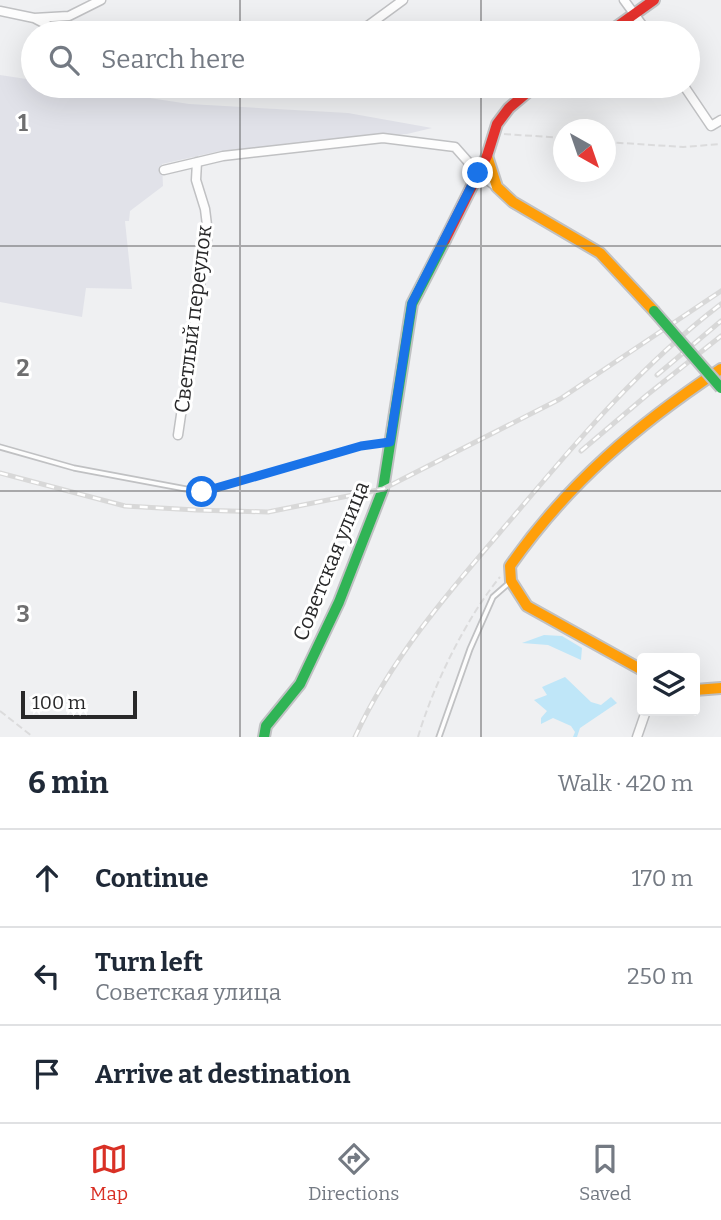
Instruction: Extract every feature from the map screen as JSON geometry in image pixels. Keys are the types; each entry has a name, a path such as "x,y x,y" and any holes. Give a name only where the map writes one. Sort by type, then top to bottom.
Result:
{"street":[{"path":"0,11 34,18 69,16 102,0"},
{"path":"374,21 403,0"},
{"path":"624,0 640,21"},
{"path":"625,21 654,0"},
{"path":"34,18 40,21"},
{"name":"Советская улица","path":"264,737 267,726 300,684 339,602 383,489 412,303 487,156 499,117 521,98"},
{"path":"692,98 711,126 721,120"},
{"path":"164,170 222,156 383,138 455,147 478,173 513,202 600,253 721,388"},
{"path":"487,156 497,187"},
{"name":"Светлый переулок","path":"177,435 208,233 205,208 195,180 197,162"},
{"path":"637,667 527,606 511,581 510,566 556,505 602,457 681,395 721,369"},
{"path":"700,690 721,688"},
{"path":"637,737 644,716"}],"lane":[{"path":"0,447 74,468 202,492 361,446 390,442"},
{"path":"439,737 470,649 493,597 511,581"}],"path":[{"path":"492,133 553,137"},
{"path":"616,143 683,147 721,144"},
{"path":"418,737 428,704 480,601 510,566"},
{"path":"0,711 33,737"}],"shaded area":[{"path":"0,75 21,78 21,98 150,98 189,104 348,113 432,128 407,134 220,151 162,164 163,186 130,211 129,221 125,221 132,289 86,288 82,317 0,302"}],"water":[{"path":"544,635 562,636 582,648 581,660 548,645 522,643"},
{"path":"565,677 591,702 601,705 611,697 617,703 580,728 577,737 573,737 575,732 571,726 553,718 541,724 541,718 547,711 534,700 547,695 542,687"}],"railway":[{"path":"0,473 125,506 196,510 268,512 383,489 560,399 721,291"},
{"path":"355,737 387,677 426,622 561,460 637,378 721,304"},
{"path":"657,375 721,321"},
{"path":"581,451 721,336"}],"traffic: fast":[{"path":"264,737 266,726 300,684 339,602 383,489 412,304 445,240"},
{"path":"654,311 721,388"}],"traffic: slow":[{"path":"487,156 497,187 513,202 600,253 654,311"},
{"path":"637,667 527,606 511,581 510,566 556,508 606,457 661,412 721,369"},
{"path":"700,690 721,688"}],"traffic: jam":[{"path":"625,21 654,0"},
{"path":"445,240 487,156 497,124 521,98"}],"route":[{"path":"202,492 361,446 390,442 412,303 478,173"}]}
